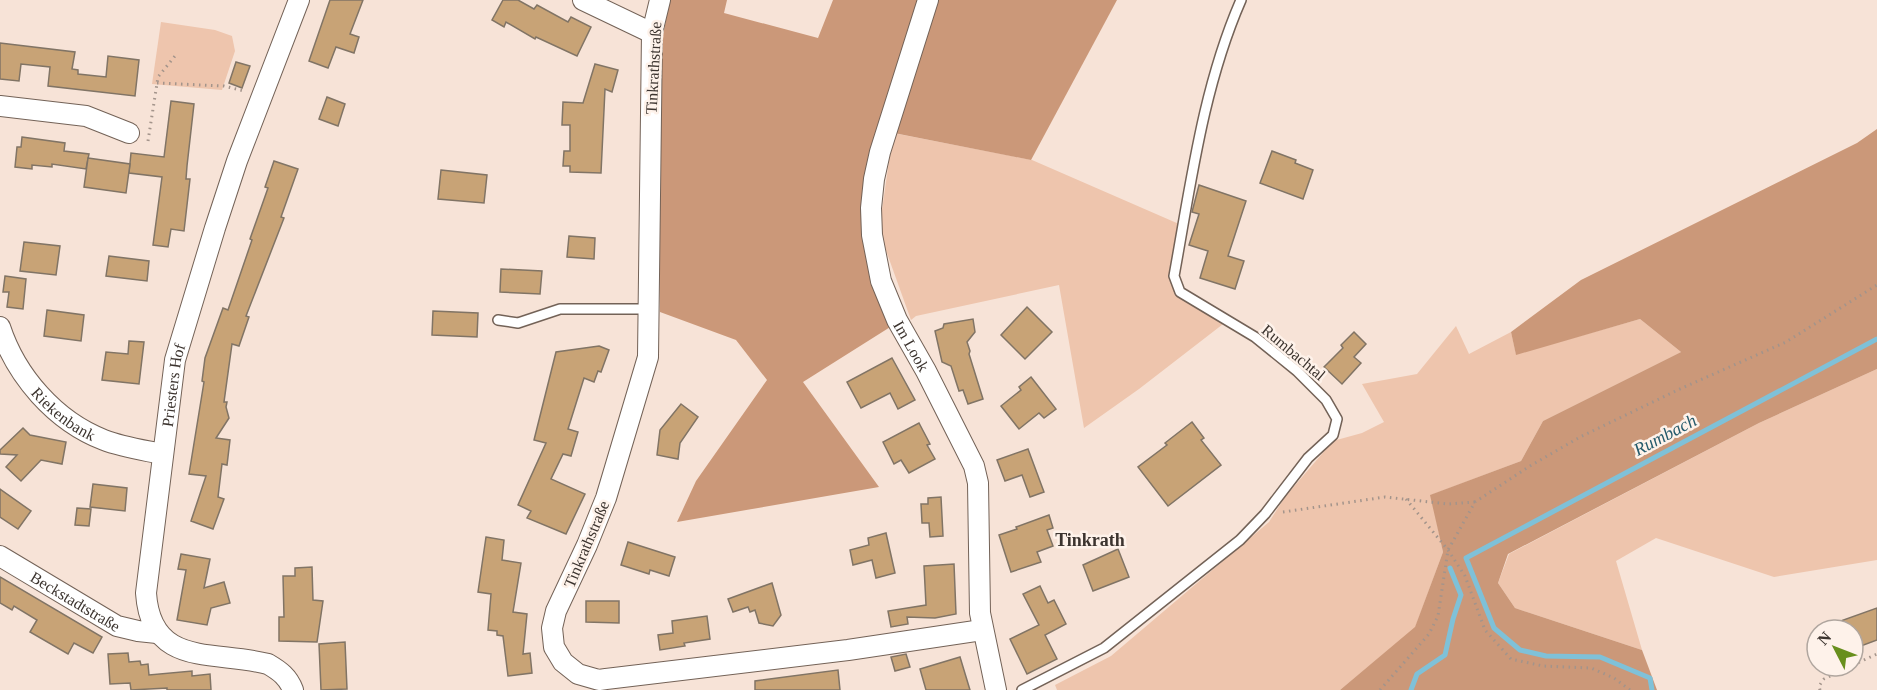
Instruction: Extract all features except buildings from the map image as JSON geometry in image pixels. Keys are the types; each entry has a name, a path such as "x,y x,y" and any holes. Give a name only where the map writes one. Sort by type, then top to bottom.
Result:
{"street":[{"name":"Priesters Hof","path":"157,633 147,611 146,593 175,360 237,162 299,0"},
{"path":"583,0 652,33"},
{"name":"Tinkrathstraße","path":"660,0 652,33 648,357 606,498 554,618 552,628 554,647 563,662 578,674 606,679 848,650 982,630"},
{"name":"Im Look","path":"928,0 878,161 870,208 872,235 881,281 897,320 931,380 974,466 978,483 980,613 996,690"},
{"path":"0,106 86,116 129,133"},
{"name":"Riekenbank","path":"0,327 19,369 59,414 82,430 106,441 162,454"},
{"name":"Beckstadtstraße","path":"0,556 117,626 157,633"},
{"path":"157,633 166,642 184,651 268,664 288,679 293,690"}],"lane":[{"name":"Rumbachtal","path":"1022,690 1104,648 1240,540 1265,514 1308,458 1333,435 1337,419 1326,400 1297,371 1255,337 1180,292 1174,276 1202,123 1227,31 1241,0"},
{"path":"498,320 518,323 560,309 648,309"}],"path":[{"path":"148,141 158,77 175,56"},
{"path":"157,83 224,86 248,92"},
{"path":"1380,690 1429,634 1438,616 1448,550 1475,502 1580,437 1786,342 1877,285"},
{"path":"1265,514 1385,497 1448,504 1475,502"},
{"path":"1406,499 1466,576 1485,630 1511,659 1543,666 1591,668 1614,678 1630,690"},
{"path":"1820,690 1819,686 1826,678"}],"shaded area":[{"path":"670,0 727,0 724,13 818,38 833,0 922,0 865,210 895,324 803,382 879,487 677,522 696,481 767,380 736,340 660,312 659,55"},
{"path":"932,0 1117,0 1031,160 894,133"},
{"path":"161,22 215,30 232,36 235,51 222,90 152,84"},
{"path":"1877,129 1877,369 1759,423 1508,554 1498,583 1515,608 1642,650 1657,690 1340,690 1415,627 1443,552 1430,495 1521,461 1543,421 1681,352 1640,319 1516,355 1511,332 1581,280 1857,143"},
{"path":"893,133 1032,160 1179,224 1171,280 1178,294 1227,321 1084,428 1059,285 916,316 911,320 879,231"},
{"path":"1640,319 1681,352 1543,421 1521,461 1431,495 1443,552 1415,628 1340,690 1057,690 1055,685 1111,656 1269,522 1285,497 1333,441 1362,433 1384,422 1362,384 1417,374 1456,326 1469,354 1511,332 1516,354"},
{"path":"1877,369 1877,560 1774,577 1656,538 1616,561 1642,650 1515,608 1498,583 1509,554 1759,423"}],"waterway":[{"name":"Rumbach","path":"1652,690 1650,678 1600,657 1546,656 1520,650 1494,628 1466,558 1877,339"},
{"name":"Rumbach","path":"1411,690 1417,674 1445,655 1461,595 1450,568"}],"district":[{"name":"Tinkrath","path":"1090,540"}]}
